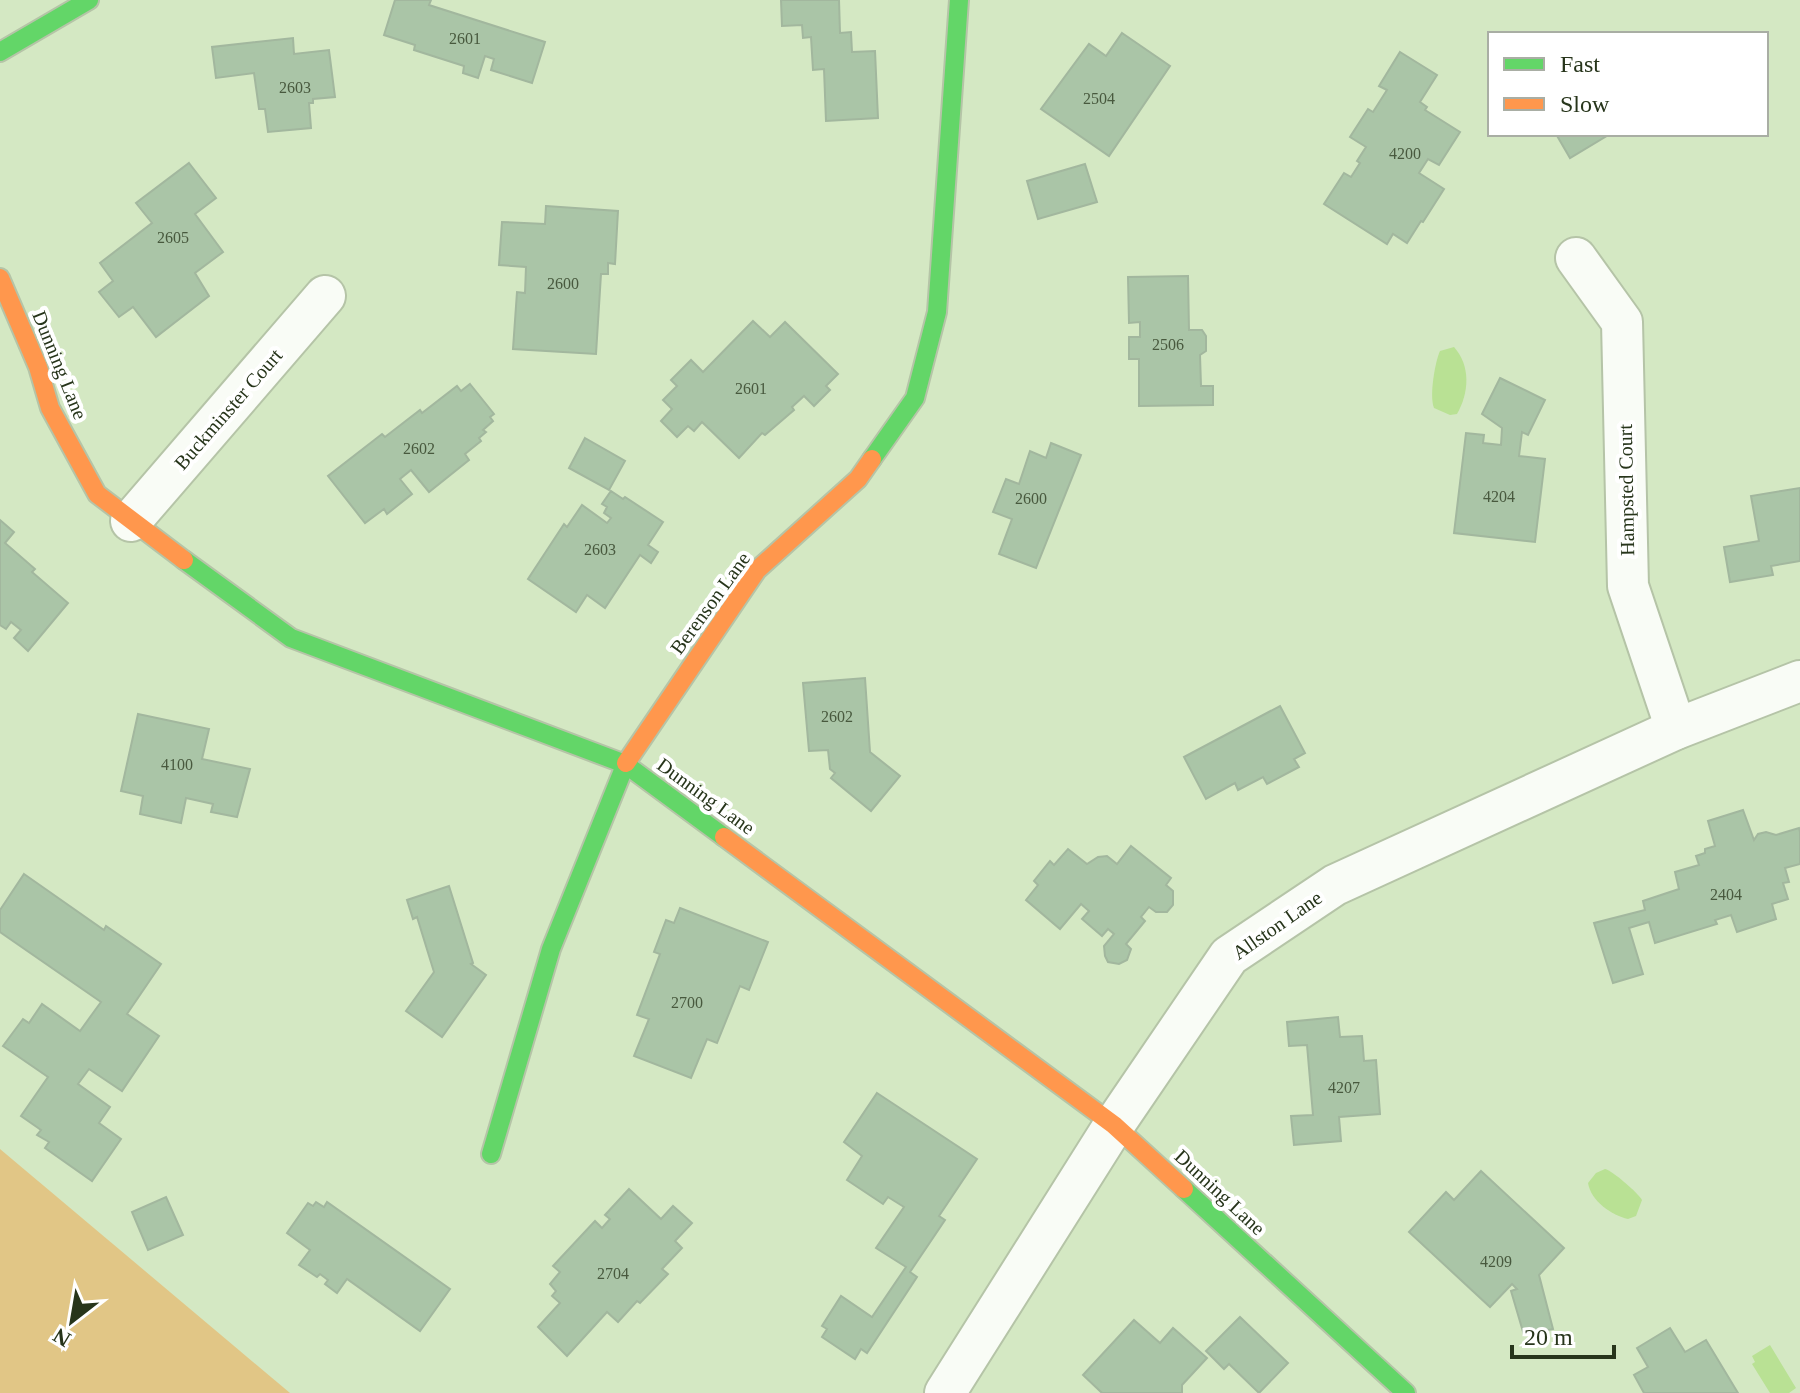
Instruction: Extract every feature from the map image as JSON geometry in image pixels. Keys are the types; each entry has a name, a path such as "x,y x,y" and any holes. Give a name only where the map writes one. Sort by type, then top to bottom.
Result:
{"street":[{"path":"0,52 89,0"},
{"name":"Berenson Lane","path":"491,1154 551,949 625,764 757,570 858,479 915,398 937,312 959,0"},
{"name":"Hampsted Court","path":"1576,258 1622,322 1628,586 1676,729"},
{"name":"Dunning Lane","path":"0,278 38,367 50,408 97,494 131,521 291,638 625,764 1114,1125 1406,1393"},
{"name":"Buckminster Court","path":"131,521 325,296"},
{"name":"Allston Lane","path":"945,1393 1114,1125 1229,956 1335,885 1676,729 1800,681"}],"shaded area":[{"path":"1454,347 1466,371 1466,389 1457,414 1450,415 1434,408 1432,388 1440,351"},
{"path":"0,1149 290,1393 0,1393"},
{"path":"1605,1169 1642,1200 1636,1216 1628,1219 1615,1214 1593,1196 1588,1183 1596,1173"},
{"path":"1770,1345 1796,1388 1789,1393 1770,1393 1752,1364 1755,1362 1752,1356"}],"building":[{"path":"395,0 431,0 429,5 545,42 532,83 491,70 494,59 485,56 478,78 463,73 464,66 414,50 415,45 384,35"},
{"path":"781,0 839,0 840,33 851,32 852,52 875,51 878,118 826,121 824,69 813,70 811,37 803,38 802,25 782,26"},
{"path":"1122,33 1170,66 1109,156 1041,109 1089,44 1106,56"},
{"path":"293,38 294,54 329,50 335,97 313,99 313,103 309,103 311,128 268,132 265,109 259,109 254,73 216,78 212,47"},
{"path":"1400,52 1437,75 1420,102 1427,107 1425,110 1460,132 1439,165 1428,159 1419,173 1444,189 1423,222 1407,243 1393,234 1387,244 1324,204 1344,173 1351,177 1360,163 1357,161 1366,147 1350,137 1368,109 1373,112 1387,90 1379,86"},
{"path":"1557,136 1607,136 1570,158"},
{"path":"189,163 216,198 195,214 223,252 195,273 209,296 156,337 133,307 119,317 99,292 113,281 100,263 152,223 136,203"},
{"path":"1085,164 1097,202 1038,219 1027,181"},
{"path":"546,206 618,211 615,264 608,263 608,274 601,274 596,354 513,349 517,292 525,293 526,267 499,265 502,222 545,224"},
{"path":"1188,276 1189,330 1202,330 1206,336 1206,351 1200,355 1201,386 1213,386 1213,405 1139,406 1139,359 1129,359 1129,337 1140,337 1140,322 1129,323 1128,277"},
{"path":"753,321 770,337 785,322 838,374 826,386 830,390 814,406 804,396 792,407 794,410 765,435 762,433 739,458 702,422 694,431 688,426 677,437 661,421 672,409 663,400 677,386 671,380 691,360 703,372"},
{"path":"1500,378 1545,400 1528,435 1522,432 1519,456 1545,459 1535,542 1454,533 1466,433 1484,435 1483,443 1501,445 1502,428 1482,414"},
{"path":"470,384 494,414 490,417 493,421 479,438 481,441 465,454 469,460 429,492 411,470 400,479 412,494 387,514 384,509 365,523 328,476 382,434 385,437 457,386 461,391"},
{"path":"585,438 625,461 609,490 569,468"},
{"path":"1051,443 1081,455 1036,568 999,554 1012,519 993,512 1006,479 1019,484 1030,451 1046,458"},
{"path":"1800,488 1800,561 1771,566 1773,575 1730,582 1724,547 1759,541 1751,496"},
{"path":"611,491 663,522 648,545 658,552 651,563 640,555 605,608 587,595 576,612 528,579 564,524 567,527 582,505 607,523 611,518 604,513 607,507 602,504"},
{"path":"0,520 14,532 5,543 68,603 28,651 14,638 21,630 11,622 6,629 0,625"},
{"path":"865,678 870,752 900,776 871,811 831,778 835,773 830,769 828,750 809,751 803,683"},
{"path":"1280,706 1305,753 1294,759 1299,767 1267,784 1263,777 1238,790 1235,783 1206,799 1184,757"},
{"path":"138,714 209,729 202,759 250,769 237,817 211,812 213,804 186,798 181,823 140,814 143,796 121,791"},
{"path":"1743,810 1754,840 1758,834 1766,832 1776,835 1799,828 1800,864 1785,868 1789,882 1783,883 1788,899 1772,904 1776,919 1737,932 1731,915 1715,920 1717,924 1655,943 1649,922 1629,928 1643,974 1613,983 1594,923 1645,910 1643,901 1679,889 1675,872 1699,865 1696,856 1715,846 1708,821"},
{"path":"1131,846 1171,878 1166,885 1173,891 1173,905 1167,912 1156,912 1149,907 1141,917 1145,921 1126,944 1131,949 1127,960 1119,964 1108,962 1105,956 1104,946 1114,934 1108,929 1102,936 1082,919 1089,911 1081,904 1060,929 1026,900 1038,885 1034,881 1050,861 1054,865 1068,849 1087,864 1098,857 1107,856 1117,864"},
{"path":"24,874 104,930 106,926 161,964 127,1014 159,1036 122,1091 89,1069 78,1084 110,1107 99,1123 121,1139 92,1181 45,1148 49,1142 37,1135 41,1130 21,1116 48,1077 3,1046 23,1019 29,1023 42,1004 80,1031 101,1002 0,932 0,910"},
{"path":"449,886 471,964 486,975 442,1037 406,1011 434,972 417,917 413,919 407,900"},
{"path":"680,908 768,942 749,990 740,986 717,1043 707,1039 691,1078 634,1056 649,1019 637,1015 660,954 654,952 666,920 674,923"},
{"path":"1338,1017 1340,1037 1362,1036 1364,1061 1376,1060 1380,1114 1339,1117 1341,1141 1294,1145 1291,1116 1313,1115 1307,1045 1289,1046 1287,1022"},
{"path":"877,1093 977,1159 939,1216 945,1220 910,1272 917,1277 867,1353 861,1349 855,1359 822,1337 827,1329 822,1326 841,1296 872,1317 906,1267 876,1248 904,1207 888,1197 883,1204 847,1180 862,1156 844,1142"},
{"path":"1481,1171 1564,1248 1539,1275 1553,1329 1524,1335 1511,1291 1517,1289 1512,1284 1490,1307 1409,1232 1446,1192 1454,1200"},
{"path":"629,1189 661,1219 673,1206 692,1223 675,1241 682,1248 662,1269 668,1274 618,1322 607,1312 567,1356 538,1327 560,1303 552,1296 556,1291 550,1284 560,1272 553,1266 595,1221 602,1228 610,1219 605,1215"},
{"path":"166,1197 183,1235 148,1250 132,1212"},
{"path":"316,1202 324,1207 327,1202 450,1289 420,1331 347,1279 337,1293 325,1284 328,1280 320,1274 317,1277 299,1265 310,1250 287,1233 308,1203 313,1206"},
{"path":"1240,1317 1288,1363 1259,1393 1229,1364 1224,1369 1206,1351"},
{"path":"1134,1320 1160,1343 1173,1328 1207,1358 1182,1385 1182,1393 1102,1393 1083,1375"},
{"path":"1670,1328 1685,1352 1706,1340 1738,1393 1644,1393 1634,1375 1648,1367 1637,1348"}],"traffic: fast":[{"path":"0,52 89,0"},
{"path":"872,459 915,398 937,312 959,0"},
{"path":"184,560 291,638 625,764 724,837"},
{"path":"491,1154 551,949 626,763"},
{"path":"1184,1189 1406,1393"}],"traffic: slow":[{"path":"0,278 38,367 50,408 97,494 184,560"},
{"path":"626,763 757,570 858,479 872,459"},
{"path":"724,837 1114,1125 1184,1189"}]}
